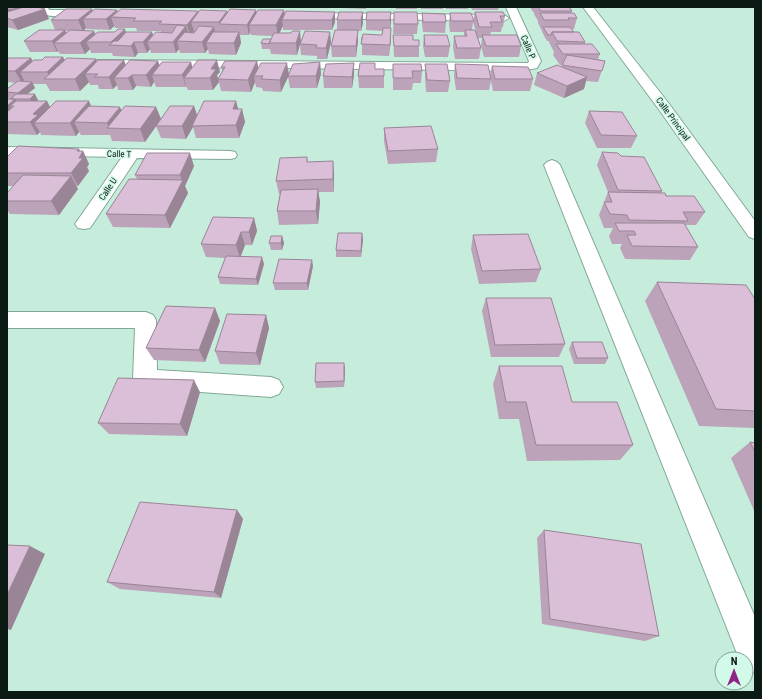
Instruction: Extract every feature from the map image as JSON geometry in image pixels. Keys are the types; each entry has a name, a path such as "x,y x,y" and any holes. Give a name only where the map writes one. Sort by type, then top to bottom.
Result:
{"street":[{"path":"44,7 42,10 49,13 96,14"},
{"name":"Calle P","path":"87,63 521,68 533,66 535,61 511,7"},
{"name":"Calle Principal","path":"588,7 665,108 755,233"},
{"path":"294,16 516,18"},
{"name":"Calle T","path":"7,151 230,155"},
{"name":"Calle U","path":"84,224 132,154"},
{"path":"552,165 755,656"},
{"path":"7,320 146,320 145,379 271,387"}],"building":[{"path":"7,7 15,7 14,9 7,9"},
{"path":"24,7 37,7 45,9 12,20 7,18 7,12"},
{"path":"538,7 569,7 572,11 541,11"},
{"path":"66,9 92,9 78,20 51,20"},
{"path":"95,9 117,10 106,19 83,19"},
{"path":"121,9 198,11 187,25 159,24 162,21 133,21 136,18 111,17"},
{"path":"230,9 256,10 247,25 219,24"},
{"path":"200,10 227,11 219,22 191,22"},
{"path":"258,10 284,10 276,25 249,25"},
{"path":"286,11 335,12 332,20 282,20"},
{"path":"339,12 363,12 361,20 337,20"},
{"path":"367,12 391,12 390,20 366,20"},
{"path":"394,12 417,12 418,24 394,24"},
{"path":"475,12 503,12 505,16 500,16 502,22 490,22 492,27 479,27"},
{"path":"422,13 445,14 446,22 423,22"},
{"path":"450,13 471,13 474,21 451,21"},
{"path":"540,13 574,13 577,18 568,18 569,20 544,20"},
{"path":"177,25 186,26 173,42 147,42 156,32 172,33"},
{"path":"199,26 214,27 202,42 177,41 185,32 194,33"},
{"path":"543,27 570,27 574,32 552,32 551,35 548,35"},
{"path":"383,28 391,28 390,45 361,44 363,34 382,35"},
{"path":"118,29 125,29 111,42 86,42 98,32 115,32"},
{"path":"39,30 65,30 52,41 24,41"},
{"path":"70,30 94,31 80,43 54,43"},
{"path":"335,30 358,30 356,46 331,46"},
{"path":"465,30 475,30 481,48 457,48 454,36 467,36"},
{"path":"293,31 300,31 296,43 269,43 274,33 290,33"},
{"path":"305,31 330,32 326,48 316,48 317,45 300,44"},
{"path":"126,32 152,32 143,42 134,42 131,46 109,45 114,41 118,41"},
{"path":"213,32 239,32 234,43 206,43"},
{"path":"552,32 579,32 585,42 557,41"},
{"path":"393,35 413,35 413,40 419,40 419,46 394,46"},
{"path":"424,35 447,35 450,46 425,46"},
{"path":"482,35 517,35 521,46 486,46"},
{"path":"263,39 271,39 269,44 261,43"},
{"path":"556,44 592,44 600,54 563,54"},
{"path":"567,55 605,61 602,71 562,65"},
{"path":"45,57 63,57 47,72 20,72 34,60 42,60"},
{"path":"7,58 31,58 15,71 7,71"},
{"path":"67,58 96,59 75,79 44,79"},
{"path":"98,60 124,60 109,77 94,77 98,74 85,74"},
{"path":"130,60 158,61 146,75 132,75 128,78 114,78"},
{"path":"198,60 217,60 211,69 216,69 210,78 184,78"},
{"path":"225,61 257,61 248,80 218,79 225,67 221,67"},
{"path":"162,62 191,62 182,75 152,75"},
{"path":"320,62 316,76 288,76 293,64"},
{"path":"261,63 287,63 280,80 261,79 263,76 254,76"},
{"path":"354,63 352,77 323,76 326,64"},
{"path":"360,63 375,63 375,69 384,69 384,76 358,76"},
{"path":"393,64 421,64 422,71 412,71 413,78 393,78"},
{"path":"425,64 447,64 450,81 427,80"},
{"path":"455,64 488,65 491,79 457,78"},
{"path":"557,65 587,77 567,86 537,73"},
{"path":"492,66 528,67 533,79 495,79"},
{"path":"18,81 32,82 18,93 7,92 7,89"},
{"path":"16,94 35,94 30,99 11,99"},
{"path":"7,99 15,99 7,106"},
{"path":"16,101 47,101 33,114 38,115 30,122 7,122 7,112 14,106 10,106"},
{"path":"56,101 89,101 70,123 34,123"},
{"path":"204,101 236,101 233,109 242,109 236,125 192,126"},
{"path":"89,106 120,107 107,123 74,122"},
{"path":"125,106 156,107 140,129 107,128"},
{"path":"170,106 194,106 182,126 156,126"},
{"path":"589,111 622,112 637,136 601,135"},
{"path":"431,126 438,149 388,151 384,128"},
{"path":"18,146 79,149 77,151 83,151 79,158 83,158 71,173 7,173 7,157"},
{"path":"602,152 618,153 621,156 644,157 662,191 618,190"},
{"path":"147,153 190,153 180,175 135,175"},
{"path":"307,157 307,162 333,161 333,179 276,181 280,158"},
{"path":"23,175 71,176 51,201 7,201 7,193"},
{"path":"129,179 183,180 165,215 106,214"},
{"path":"318,189 316,211 277,211 281,190"},
{"path":"608,192 665,193 666,196 694,196 705,212 683,212 688,221 629,220 627,215 610,214 604,202 612,202"},
{"path":"213,217 254,218 249,232 241,232 236,245 201,244"},
{"path":"615,223 684,223 698,247 632,246 627,235 636,235 634,231 619,231"},
{"path":"338,233 362,233 361,251 336,250"},
{"path":"528,234 541,269 482,271 473,235"},
{"path":"271,236 282,236 281,243 269,243"},
{"path":"226,256 262,257 256,279 218,277"},
{"path":"279,259 312,260 307,283 273,283"},
{"path":"657,282 746,285 755,299 755,411 716,409"},
{"path":"486,298 551,298 565,344 495,345"},
{"path":"166,306 215,308 199,350 146,348"},
{"path":"227,314 266,315 256,353 215,351"},
{"path":"572,342 602,342 608,358 577,358"},
{"path":"316,363 344,363 344,381 315,382"},
{"path":"499,366 562,366 572,402 617,402 633,445 536,445 526,402 506,402"},
{"path":"118,378 194,380 180,424 98,423"},
{"path":"750,442 755,443 755,452"},
{"path":"140,502 237,510 214,592 107,582"},
{"path":"544,530 641,544 659,636 550,619"},
{"path":"7,545 30,546 7,595"}]}
